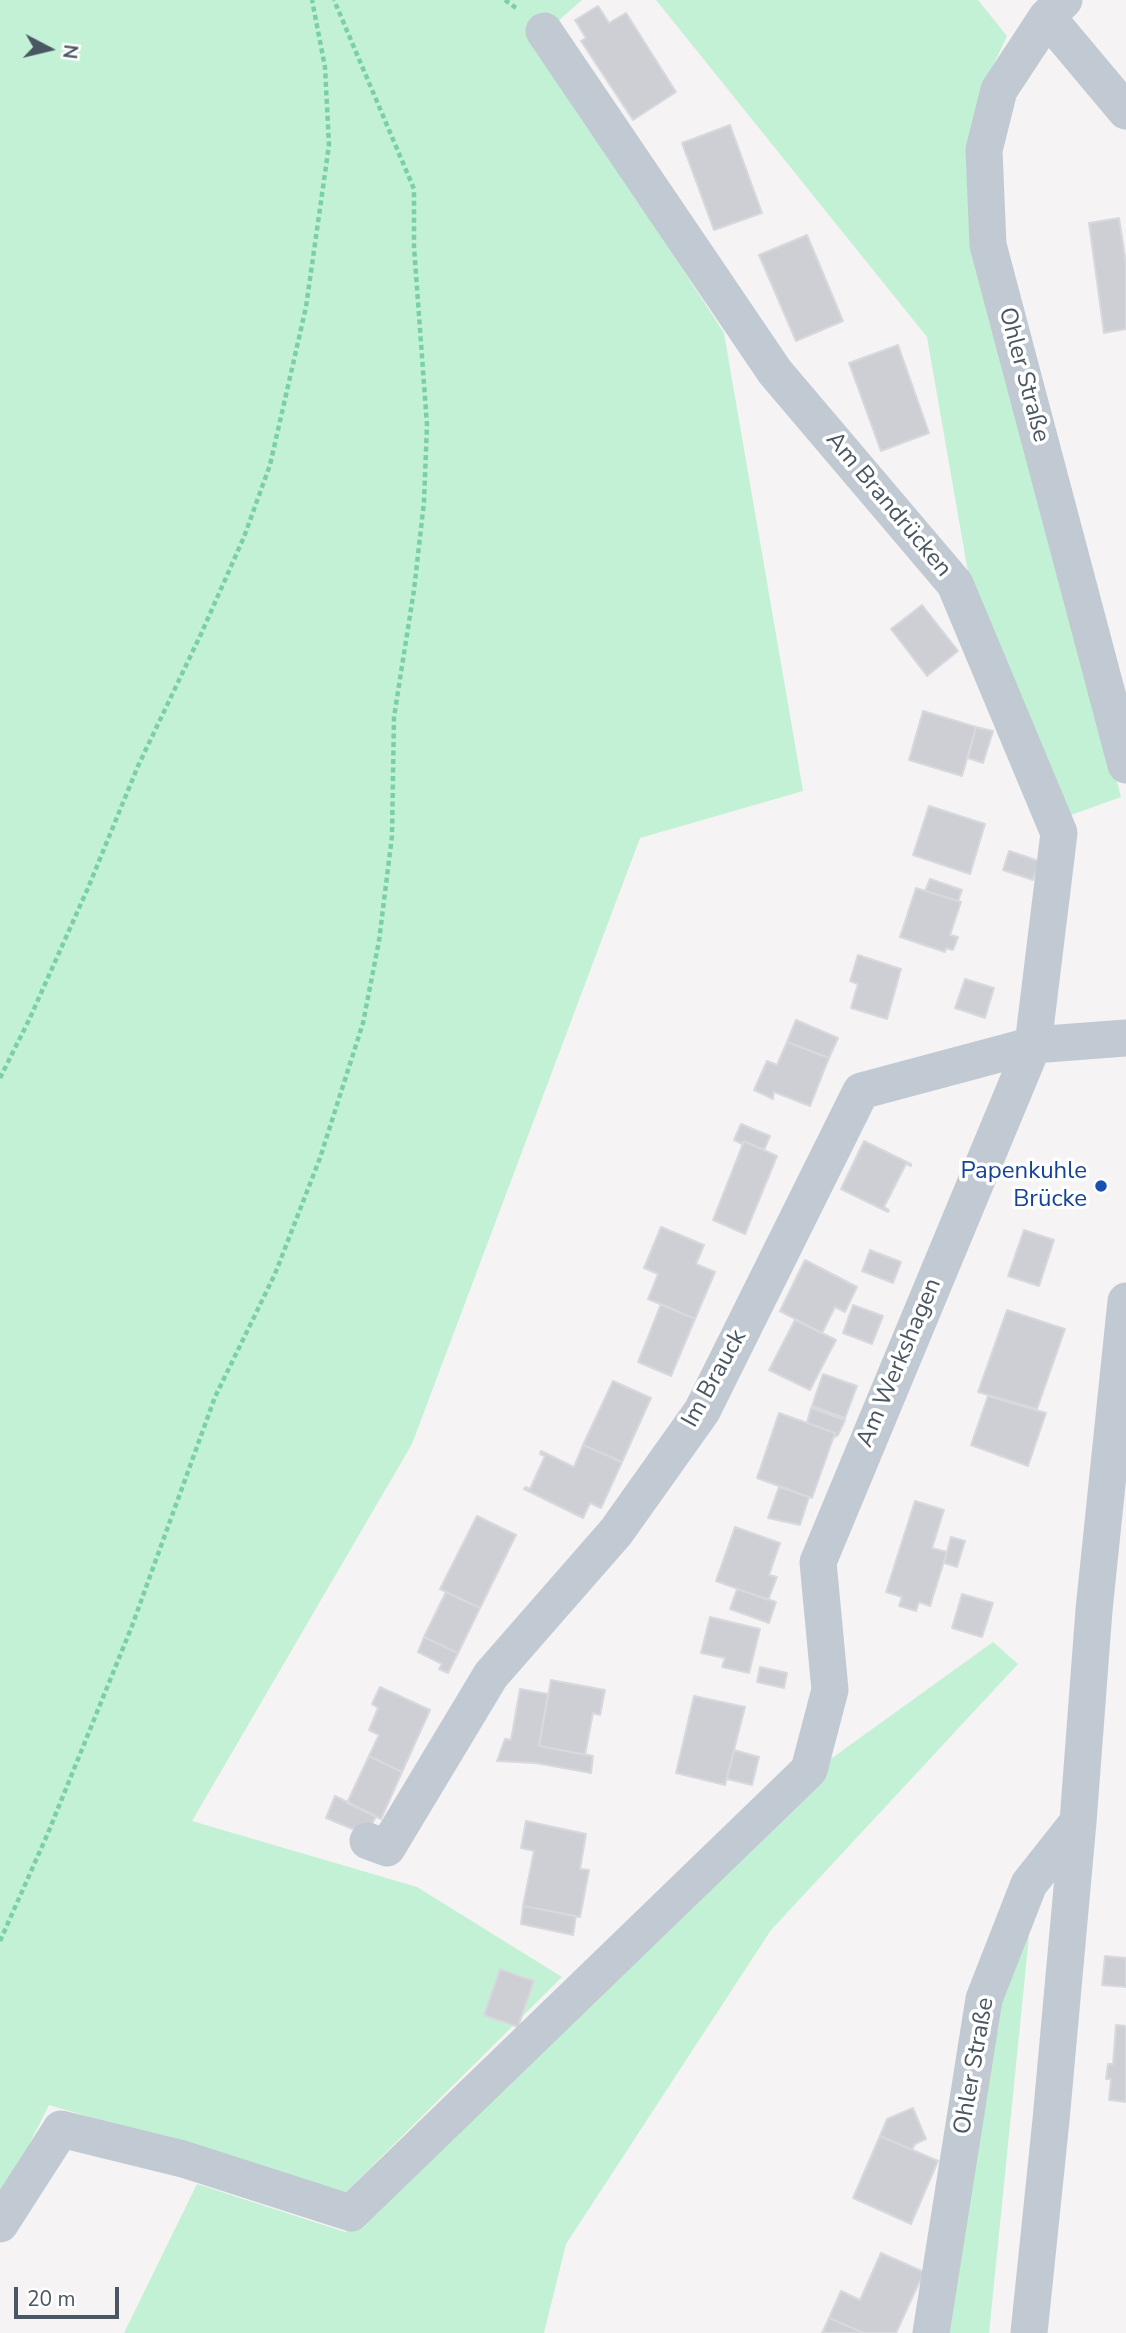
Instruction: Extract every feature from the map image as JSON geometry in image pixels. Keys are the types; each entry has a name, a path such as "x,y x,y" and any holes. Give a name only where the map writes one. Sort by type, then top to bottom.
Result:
{"street":[{"path":"1056,9 1126,111"},
{"name":"Ohler Straße","path":"1056,9 999,90 984,150 988,245 1126,765"},
{"name":"Am Brandrücken","path":"544,30 775,372 955,584 1059,834 1033,1045"},
{"name":"Im Brauck","path":"368,1841 387,1848 491,1675 615,1532 702,1411 861,1091 1033,1045 1126,1038"},
{"name":"Am Werkshagen","path":"0,2224 61,2129 183,2159 351,2213 808,1770 830,1690 818,1562 1033,1045"},
{"path":"1028,2333 1051,2120 1079,1816 1094,1610 1126,1301"},
{"name":"Ohler Straße","path":"931,2333 984,1999 1029,1884 1079,1816"}],"path":[{"path":"0,1078 89,888 138,766 201,634 243,537 270,465 306,307 329,145 325,66 313,0"},
{"path":"0,1941 48,1833 132,1626 215,1397 275,1274 320,1158 363,1023 379,941 392,836 394,717 422,527 427,425 414,247 414,189 334,0"}],"green space":[{"path":"0,0 582,0 535,41 724,333 803,791 640,838 412,1444 192,1821 417,1887 562,1977 346,2192 49,2105 0,2202"},
{"path":"656,0 978,0 1007,36 982,89 976,246 1121,797 1068,816 969,578 927,337"},
{"path":"993,1642 1018,1664 771,1930 566,2244 544,2333 124,2333 197,2184 345,2232 363,2221 821,1766"},
{"path":"1029,1936 989,2333 947,2333 992,2007"}],"building":[{"path":"598,6 609,23 626,13 676,92 633,120 581,41 586,38 575,20"},
{"path":"730,125 762,213 714,230 682,143"},
{"path":"1119,218 1126,264 1126,329 1104,333 1089,223"},
{"path":"807,235 843,321 796,341 759,255"},
{"path":"898,345 929,433 881,451 849,363"},
{"path":"922,605 958,651 927,676 891,629"},
{"path":"923,711 976,727 962,776 909,760"},
{"path":"976,727 993,731 983,763 968,758"},
{"path":"929,806 985,824 970,874 913,855"},
{"path":"1009,851 1039,861 1033,880 1003,870"},
{"path":"930,879 962,890 958,901 925,891"},
{"path":"916,888 961,902 950,935 958,937 953,950 946,948 945,952 900,937"},
{"path":"858,955 901,969 887,1019 851,1008 858,984 850,981"},
{"path":"965,979 994,988 985,1018 955,1008"},
{"path":"796,1020 838,1038 829,1058 787,1042"},
{"path":"787,1042 829,1058 810,1106 774,1092 773,1099 754,1090 767,1061 777,1065"},
{"path":"741,1124 770,1136 764,1150 744,1141 742,1144 734,1140"},
{"path":"744,1141 777,1156 745,1234 713,1220"},
{"path":"864,1141 911,1164 906,1164 884,1207 888,1212 841,1189"},
{"path":"661,1227 704,1245 696,1264 715,1272 695,1319 648,1299 658,1274 644,1268"},
{"path":"1024,1230 1054,1240 1039,1286 1008,1276"},
{"path":"870,1250 901,1262 893,1283 862,1271"},
{"path":"805,1260 857,1287 845,1312 835,1307 822,1333 780,1311"},
{"path":"661,1304 695,1319 671,1376 638,1362"},
{"path":"853,1305 883,1316 872,1344 843,1333"},
{"path":"1007,1310 1065,1329 1037,1409 978,1392"},
{"path":"795,1320 836,1340 810,1390 769,1370"},
{"path":"823,1374 857,1386 845,1418 812,1406"},
{"path":"613,1381 651,1398 622,1462 583,1445"},
{"path":"988,1396 1046,1413 1028,1466 971,1445"},
{"path":"811,1408 845,1420 838,1435 834,1437 835,1433 807,1423"},
{"path":"779,1413 835,1433 812,1498 757,1478"},
{"path":"583,1445 622,1462 601,1508 590,1503 583,1518 524,1489 530,1489 545,1456 540,1454 541,1451 574,1467"},
{"path":"779,1487 809,1497 800,1525 768,1518"},
{"path":"915,1501 944,1510 932,1548 947,1552 930,1606 919,1602 916,1611 899,1606 902,1597 886,1592"},
{"path":"477,1516 516,1535 480,1608 440,1589"},
{"path":"735,1527 780,1543 769,1575 777,1577 768,1600 716,1581"},
{"path":"951,1537 965,1541 957,1567 944,1563"},
{"path":"737,1589 776,1602 769,1623 730,1609"},
{"path":"446,1592 480,1608 458,1653 424,1637"},
{"path":"962,1594 993,1603 982,1637 952,1628"},
{"path":"710,1617 760,1629 749,1673 722,1667 725,1658 701,1653"},
{"path":"424,1637 458,1653 448,1673 439,1669 442,1664 418,1652"},
{"path":"760,1667 787,1673 784,1688 757,1682"},
{"path":"551,1680 605,1690 600,1715 593,1713 585,1755 539,1746"},
{"path":"380,1687 430,1710 402,1772 369,1756 379,1735 369,1730 378,1708 372,1704"},
{"path":"520,1689 548,1694 539,1746 593,1756 591,1773 536,1763 497,1761 505,1739 511,1740"},
{"path":"694,1696 745,1707 725,1785 676,1773"},
{"path":"734,1750 759,1757 752,1785 727,1779"},
{"path":"369,1756 402,1772 381,1819 347,1803"},
{"path":"335,1796 376,1816 367,1835 326,1818"},
{"path":"526,1821 586,1834 580,1869 589,1870 580,1917 523,1906 534,1851 521,1848"},
{"path":"523,1906 576,1916 573,1935 521,1924"},
{"path":"1105,1956 1126,1958 1126,1987 1102,1985"},
{"path":"500,1969 534,1981 518,2027 484,2015"},
{"path":"1116,2025 1126,2026 1126,2102 1109,2100 1111,2079 1106,2079 1108,2064 1113,2064"},
{"path":"913,2108 926,2139 915,2144 912,2150 880,2136 887,2119"},
{"path":"880,2136 938,2161 911,2224 853,2198"},
{"path":"881,2253 924,2272 896,2333 864,2333 829,2318 841,2291 860,2300"},
{"path":"829,2318 864,2333 822,2333"}],"place":[{"name":"Papenkuhle Brücke","path":"1101,1186"}]}
